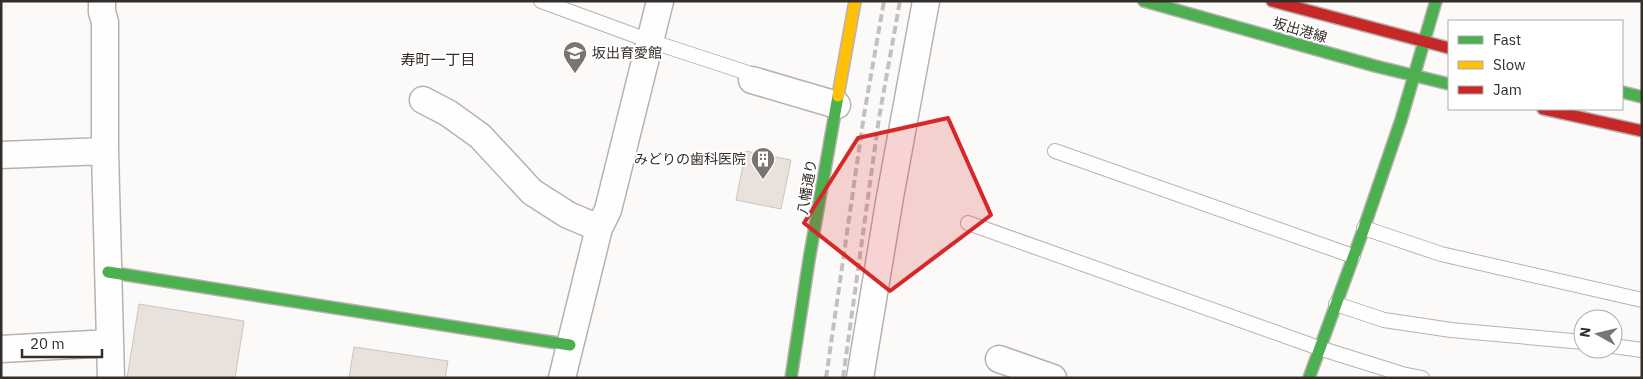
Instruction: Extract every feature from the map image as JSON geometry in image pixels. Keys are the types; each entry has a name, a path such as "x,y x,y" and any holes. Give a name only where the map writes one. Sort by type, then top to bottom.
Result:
{"street":[{"path":"102,1 102,12 106,22 105,151 110,378"},
{"path":"562,378 598,228 608,210 660,1"},
{"name":"八幡通り","path":"791,378 809,260 855,1"},
{"path":"860,378 890,197 926,1"},
{"name":"坂出港線","path":"1144,1 1375,66 1448,84"},
{"name":"坂出港線","path":"1272,1 1448,48"},
{"path":"1309,378 1364,228 1400,120 1436,1"},
{"path":"752,80 837,105"},
{"path":"1623,92 1642,97"},
{"path":"423,100 448,113 480,136 532,192 568,215 598,228"},
{"path":"1548,110 1642,131"},
{"path":"1,154 105,151"},
{"path":"108,272 570,345"},
{"path":"1,349 110,343"},
{"path":"999,359 1053,378"},
{"path":"1062,378 1071,378"}],"lane":[{"path":"541,1 748,74 752,80"},
{"path":"1055,151 1353,256"},
{"path":"968,224 1319,348 1402,374 1422,378"},
{"path":"1364,228 1441,254 1642,300"},
{"path":"1336,304 1384,320 1451,330 1573,341"},
{"path":"1623,347 1642,350"}],"highlighted area":[{"path":"948,118 991,215 890,291 804,223 858,138"}],"building":[{"name":"みどりの歯科医院","path":"746,151 791,160 781,209 736,200"},
{"path":"139,304 244,321 235,378 127,378"},
{"path":"354,347 448,361 445,378 349,378"}],"railway":[{"path":"826,378 864,115 884,1"},
{"path":"843,378 879,118 900,1"}],"traffic: fast":[{"path":"1144,1 1375,66 1448,84"},
{"path":"1309,378 1401,120 1436,1"},
{"path":"1623,92 1642,97"},
{"path":"791,378 809,260 838,96"},
{"path":"108,272 570,345"}],"traffic: slow":[{"path":"838,96 855,1"}],"traffic: jam":[{"path":"1272,1 1448,48"},
{"path":"1548,110 1642,131"}],"place":[{"name":"坂出育愛館","path":"575,74"},
{"name":"みどりの歯科医院","path":"763,180"}],"district":[{"name":"寿町一丁目","path":"438,60"}]}
